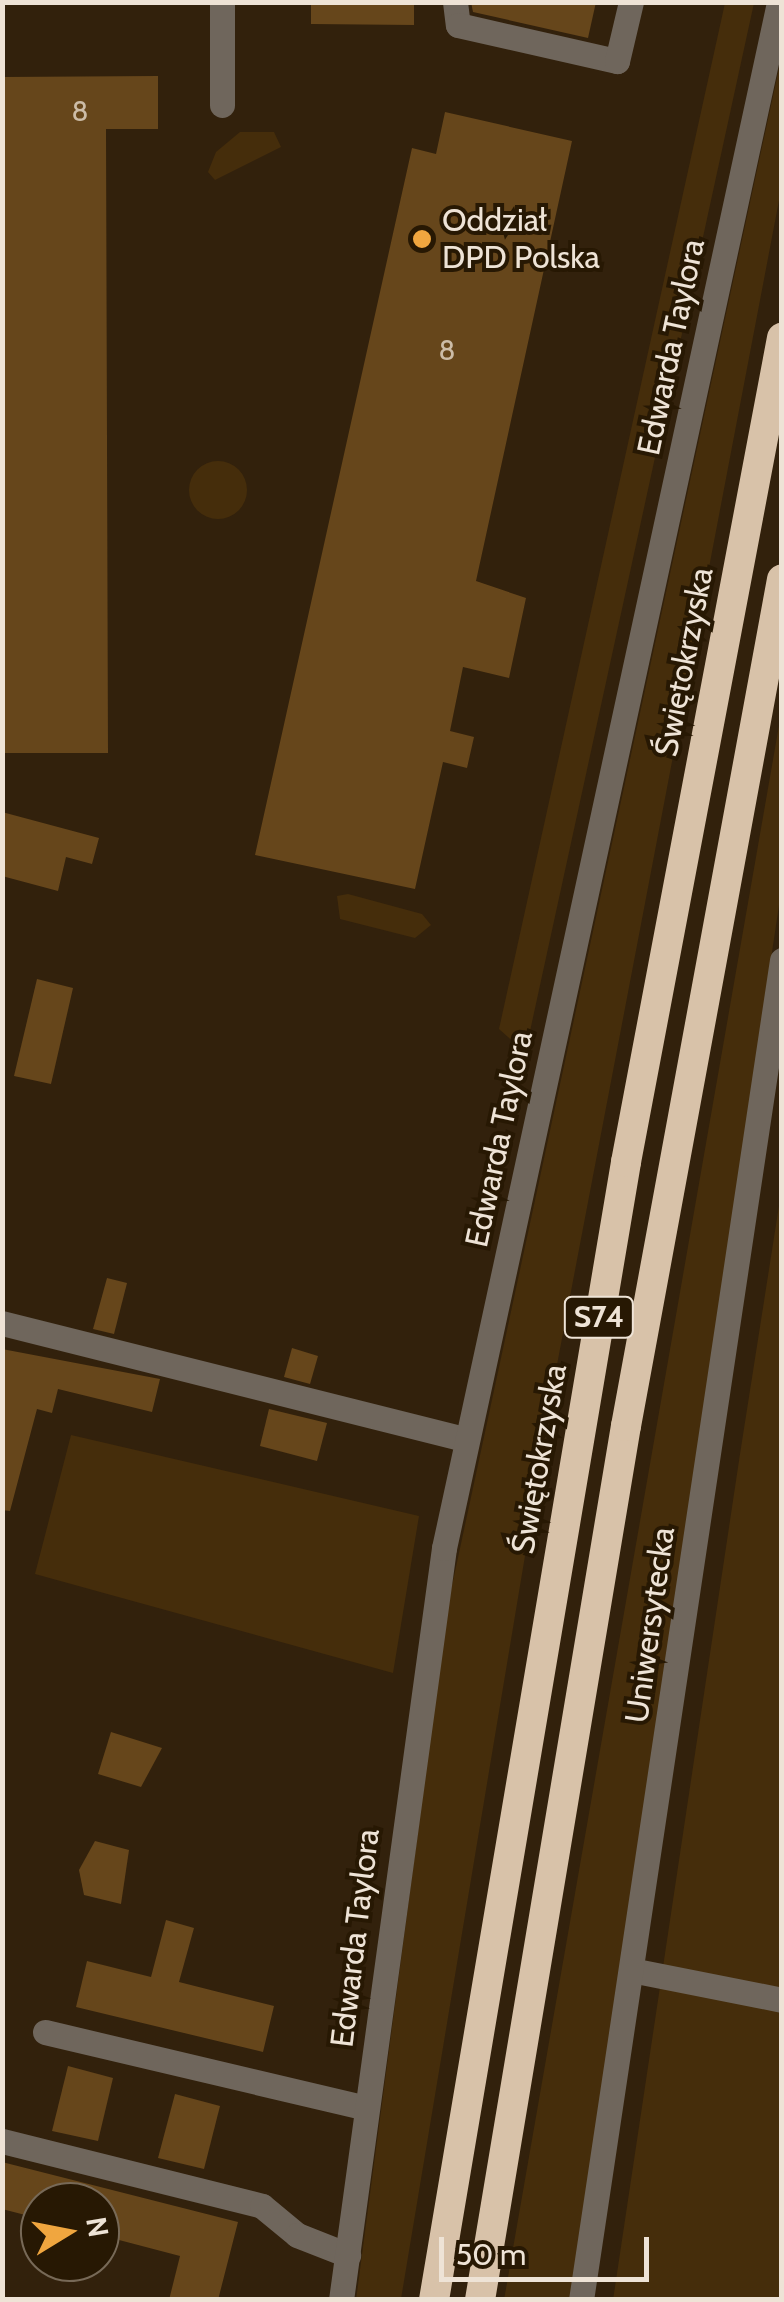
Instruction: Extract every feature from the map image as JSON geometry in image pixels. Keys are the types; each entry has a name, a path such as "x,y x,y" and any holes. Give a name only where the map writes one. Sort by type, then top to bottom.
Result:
{"highway":[{"name":"Świętokrzyska","path":"434,2300 623,1181 782,338"},
{"name":"S74","path":"480,2300 623,1444 782,580"}],"street":[{"path":"222,2 222,105"},
{"path":"456,2 458,25 616,62 630,2"},
{"name":"Edwarda Taylora","path":"342,2300 422,1671 466,1440 779,2"},
{"name":"Uniwersytecka","path":"580,2300 772,1082 782,960"},
{"path":"2,1323 466,1440"},
{"path":"631,1970 782,2000"},
{"path":"44,2032 366,2108"},
{"path":"2,2141 262,2206 297,2235 348,2255"}],"shaded area":[{"path":"725,3 754,3 527,1045 518,1046 499,1029"},
{"path":"781,59 781,190 556,1370 401,2299 356,2300 448,1604"},
{"path":"240,132 274,132 281,147 215,180 208,172 216,152"},
{"path":"218,461 239,469 247,490 239,511 218,519 197,511 189,490 197,469"},
{"path":"781,714 781,892 570,2299 504,2300"},
{"path":"348,894 422,914 431,925 415,938 340,919 337,896"},
{"path":"781,1193 781,2299 613,2300 740,1454"},
{"path":"71,1435 419,1516 393,1673 35,1574"}],"building":[{"path":"311,2 414,2 414,25 311,24"},
{"path":"471,2 596,2 588,38 473,12"},
{"path":"158,76 158,129 106,129 108,753 2,753 3,77"},
{"path":"445,112 572,141 476,581 526,598 509,678 463,667 450,731 474,737 467,768 443,762 415,889 255,855 412,148 436,154"},
{"path":"2,812 99,838 92,864 66,857 58,891 2,876"},
{"path":"37,979 73,988 51,1084 14,1076"},
{"path":"107,1278 127,1283 114,1334 93,1329"},
{"path":"292,1348 318,1356 310,1384 284,1377"},
{"path":"2,1349 160,1379 152,1412 58,1389 52,1413 37,1409 10,1511 2,1510"},
{"path":"269,1409 327,1423 317,1461 260,1446"},
{"path":"111,1732 162,1748 141,1787 98,1774"},
{"path":"95,1841 129,1850 121,1904 84,1895 79,1870"},
{"path":"166,1920 194,1928 179,1982 274,2006 263,2052 76,2007 87,1961 151,1977"},
{"path":"68,2066 113,2078 98,2141 52,2131"},
{"path":"175,2094 220,2106 204,2169 158,2158"},
{"path":"2,2162 81,2182 20,2182 20,2214 2,2209"},
{"path":"120,2192 238,2222 218,2300 169,2300 180,2256 120,2240"}],"place":[{"name":"Oddział DPD Polska","path":"422,239"}]}
